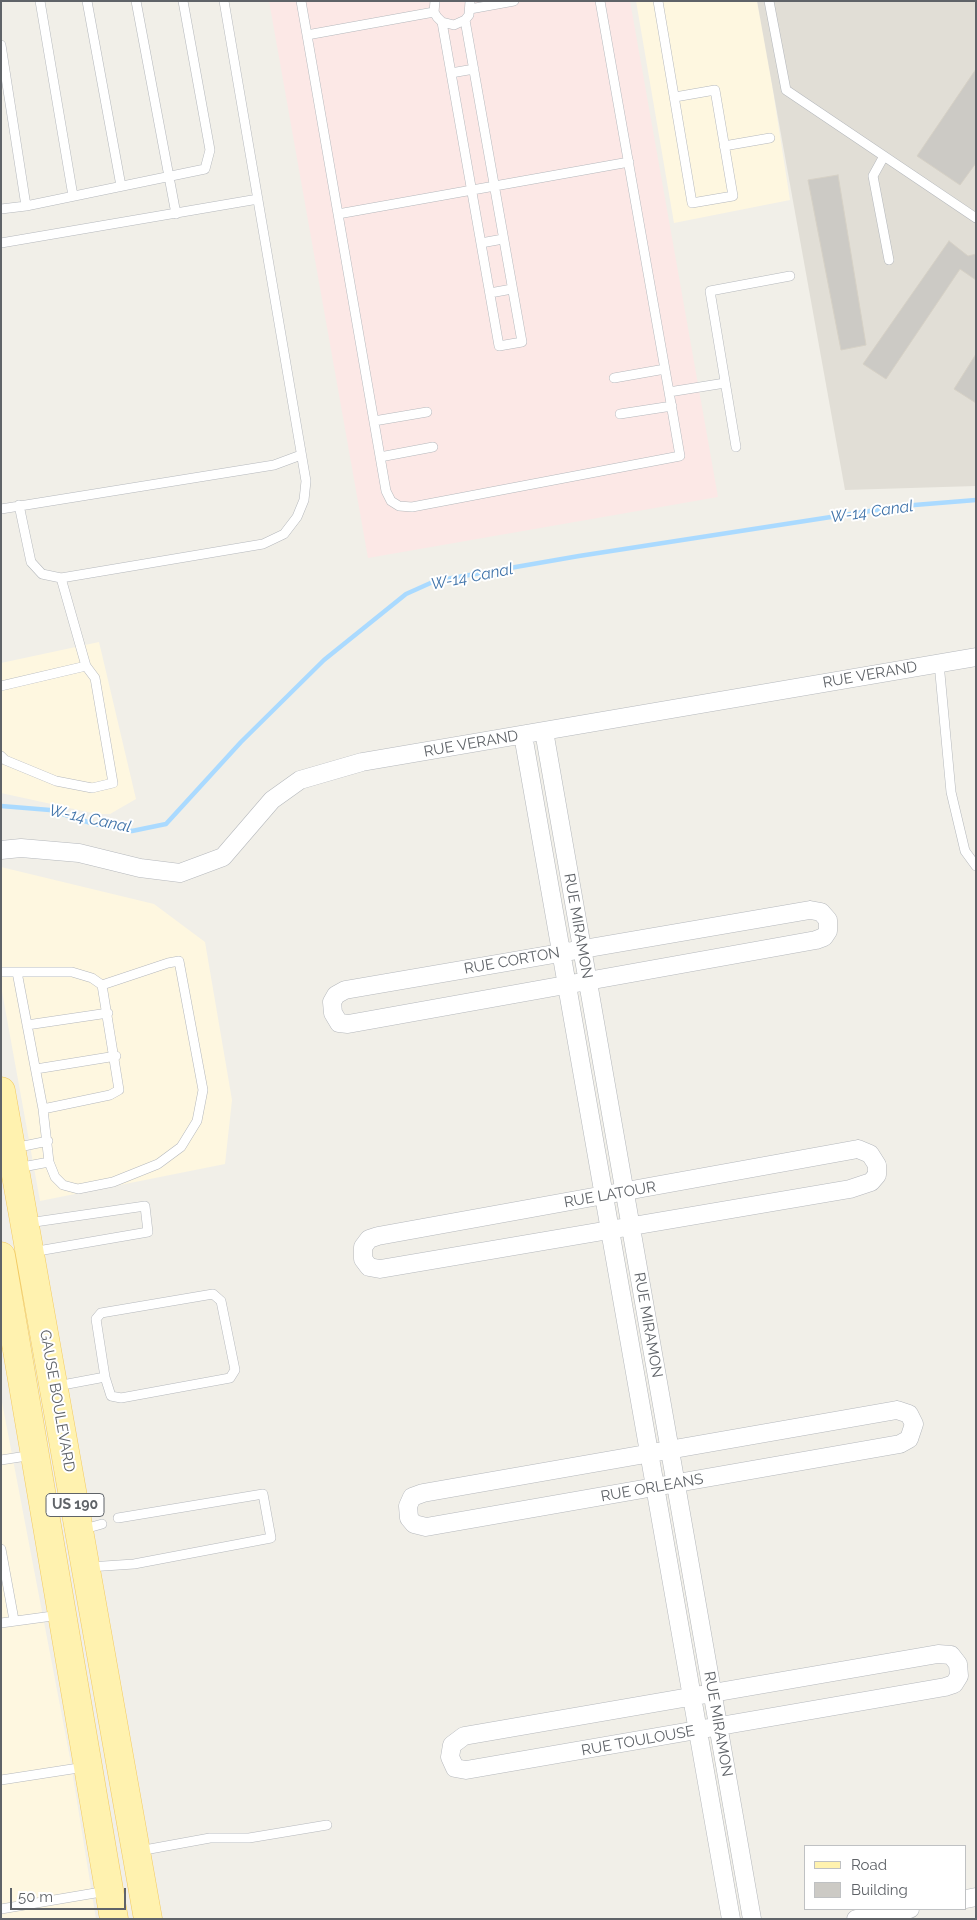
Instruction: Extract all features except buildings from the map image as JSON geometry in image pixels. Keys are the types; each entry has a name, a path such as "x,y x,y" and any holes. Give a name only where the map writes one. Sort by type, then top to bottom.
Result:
{"main road":[{"name":"GAUSE BOULEVARD","path":"1,1091 7,1160 30,1253 66,1453 91,1527 86,1568 148,1919"},
{"name":"GAUSE BOULEVARD","path":"1,1256 114,1919"},
{"path":"35,1455 66,1453"},
{"path":"110,1890 142,1885"}],"street":[{"name":"RUE VERAND","path":"1,850 21,848 79,853 140,868 180,874 223,857 272,800 300,780 362,762 976,657"},
{"name":"RUE MIRAMON","path":"544,731 752,1919"},
{"name":"RUE MIRAMON","path":"523,735 730,1919"},
{"name":"RUE CORTON","path":"810,910 821,912 828,920 828,931 824,937 816,940 348,1024 339,1023 334,1013 332,1002 336,995 345,990 582,948 810,910"},
{"name":"RUE LATOUR","path":"858,1149 870,1154 877,1165 877,1175 871,1182 850,1189 380,1269 370,1267 363,1258 363,1247 369,1239 378,1236 625,1192 847,1150 858,1149"},
{"name":"RUE ORLEANS","path":"898,1410 908,1414 914,1424 909,1439 900,1444 426,1527 414,1524 409,1518 408,1506 412,1497 423,1492 670,1449 898,1410"},
{"name":"RUE TOULOUSE","path":"938,1654 951,1655 958,1664 960,1676 954,1684 945,1688 466,1770 455,1768 450,1757 452,1745 464,1736 713,1692 938,1654"},
{"path":"856,1919 905,1910"}],"lane":[{"path":"40,1 73,196"},
{"path":"87,1 121,186"},
{"path":"136,1 176,214"},
{"path":"1,209 26,206 205,169 210,150 183,1"},
{"path":"19,505 31,562 42,574 61,578 263,544 284,534 297,518 304,500 306,481 224,1"},
{"path":"301,1 386,490 391,501 399,506 412,507 680,456 600,1"},
{"path":"435,1 434,12 442,22 499,346 522,342 465,20 470,5 514,1"},
{"path":"658,1 692,203 733,196 715,90 675,97"},
{"path":"768,1 786,90 976,218"},
{"path":"307,35 434,12"},
{"path":"442,22 454,25 465,20"},
{"path":"1,45 26,206"},
{"path":"451,73 474,69"},
{"path":"724,146 770,138"},
{"path":"884,156 873,176 889,260"},
{"path":"338,214 629,162"},
{"path":"1,243 258,199"},
{"path":"481,243 504,239"},
{"path":"736,447 710,292 790,276"},
{"path":"490,293 512,289"},
{"path":"614,378 666,369"},
{"path":"670,392 725,383"},
{"path":"620,414 672,406"},
{"path":"374,421 427,412"},
{"path":"380,457 433,447"},
{"path":"1,509 274,465 301,455"},
{"path":"1,756 5,760 56,781 92,788 112,783 96,678 86,666 61,578"},
{"path":"939,663 951,792 965,851 976,866"},
{"path":"1,686 86,666"},
{"path":"17,972 43,1109 49,1162 55,1177 63,1185 78,1188 114,1182 158,1164 181,1147 198,1121 203,1090 179,961 102,985"},
{"path":"1,972 72,972 92,978 102,985 116,1056 120,1090 110,1096 43,1109"},
{"path":"27,1025 108,1013"},
{"path":"36,1069 116,1056"},
{"path":"7,1160 48,1141"},
{"path":"7,1160 49,1162"},
{"path":"24,1224 145,1206 148,1232 30,1253"},
{"path":"213,1294 222,1301 234,1370 230,1378 121,1398 111,1396 105,1377 96,1319 101,1313 213,1294"},
{"path":"54,1386 105,1377"},
{"path":"1,1460 35,1455"},
{"path":"86,1568 134,1564 271,1538 263,1494 118,1518"},
{"path":"1,1549 14,1620"},
{"path":"1,1623 62,1615"},
{"path":"1,1780 88,1766"},
{"path":"137,1851 210,1838 250,1838 327,1826"},
{"path":"1,1909 110,1890"}],"shaded area":[{"path":"269,1 630,1 718,497 368,558"},
{"path":"636,1 759,1 790,200 674,223"},
{"path":"757,1 976,1 976,486 845,490"},
{"path":"99,642 136,799 110,814 97,814 1,793 1,663"},
{"path":"1,867 154,904 205,942 232,1100 225,1164 40,1201 1,986"},
{"path":"1,1397 70,1758 96,1919 1,1919"}],"waterway":[{"name":"W-14 Canal","path":"1,806 50,810 94,824 132,831 166,824 241,742 324,660 406,594 435,581 579,556 902,506 976,500"}]}
